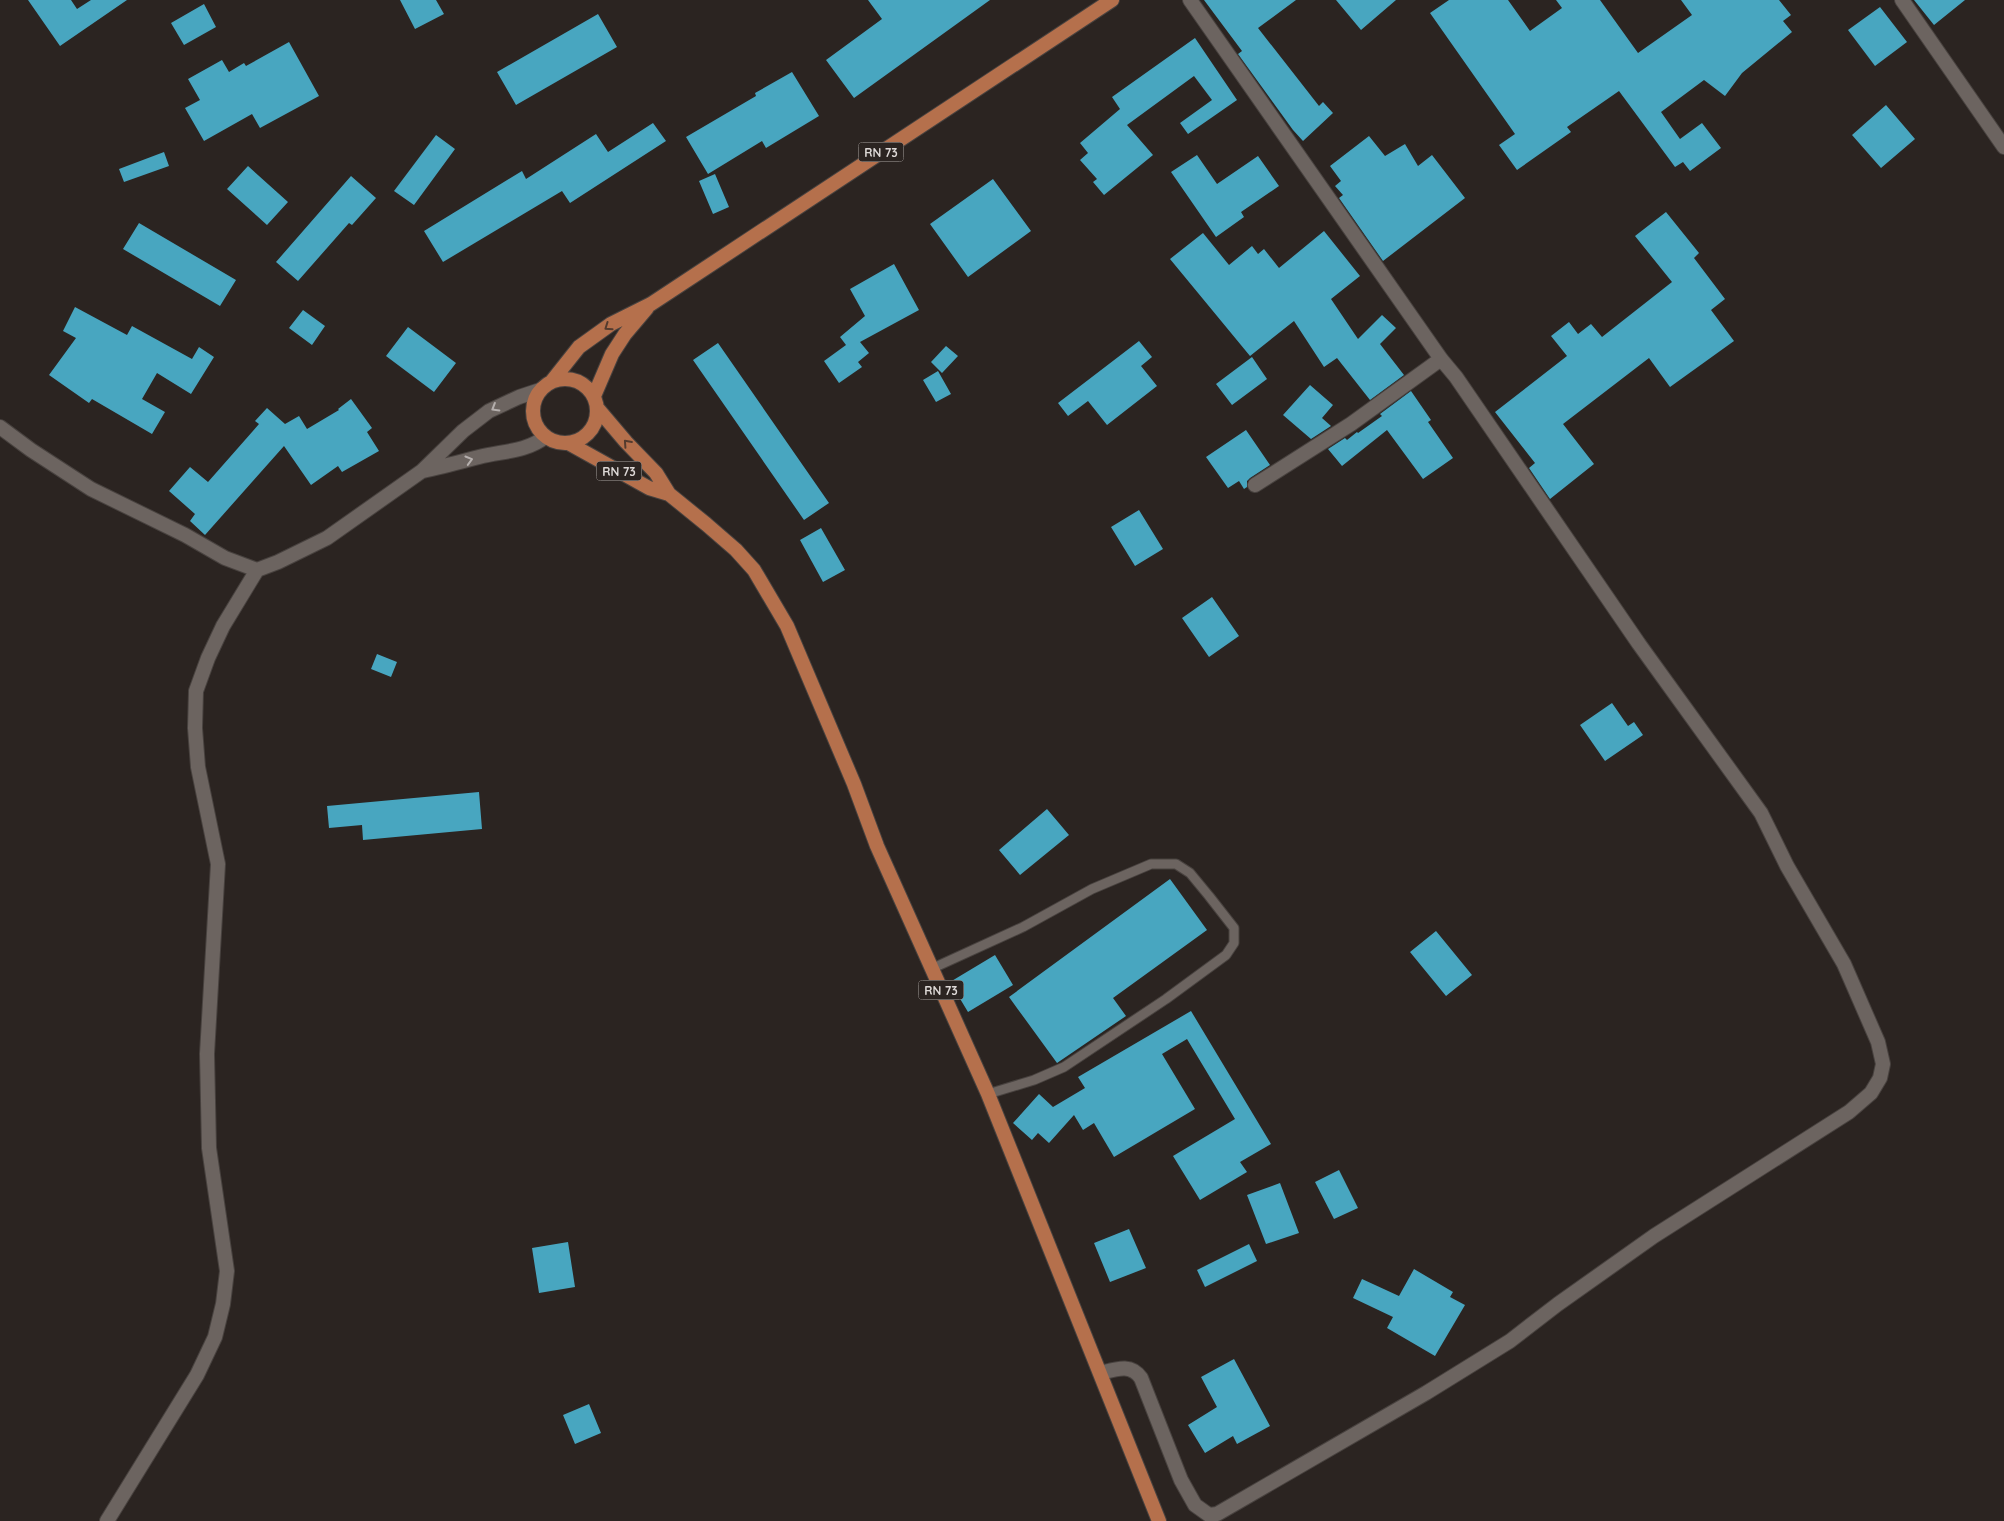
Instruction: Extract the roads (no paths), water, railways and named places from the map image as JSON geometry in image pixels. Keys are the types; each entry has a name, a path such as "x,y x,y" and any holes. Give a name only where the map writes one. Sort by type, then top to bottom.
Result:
{"main road":[{"name":"RN 73","path":"552,381 579,347 611,324 651,304 1112,0"},
{"name":"RN 73","path":"651,304 625,334 612,354 596,403 626,442 656,473 669,494 736,550 754,570 787,626 854,784 877,846 988,1094 1159,1521"},
{"path":"561,378 575,380 588,388 596,403 597,421 581,440 570,444 556,443 545,437 536,427 532,414 534,402 540,390 552,381 561,378"},
{"name":"RN 73","path":"570,444 649,488 669,494"}],"street":[{"path":"1101,1373 1122,1368 1130,1369 1137,1373 1141,1378 1181,1480 1196,1505 1209,1515 1217,1514 1426,1393 1510,1341 1558,1304 1654,1236 1855,1108 1871,1093 1880,1078 1883,1064 1878,1042 1844,964 1787,866 1761,813 1639,644 1456,377 1441,359 1190,0"},
{"path":"1902,0 2004,147"},
{"path":"1255,485 1351,424 1441,359"},
{"path":"107,1521 197,1375 215,1337 223,1304 227,1270 208,1148 207,1054 218,864 198,766 194,728 196,692 208,658 223,626 257,570 278,562 326,538 422,471 463,431 489,411 519,396 540,390"},
{"path":"0,426 31,450 91,489 185,535 225,558 257,570"},
{"path":"422,471 523,449 533,446 545,437"}],"lane":[{"path":"931,969 1023,927 1092,889 1151,864 1176,864 1190,873 1234,928 1234,943 1226,955 1166,1000 1064,1066 1034,1080 988,1094"}]}
